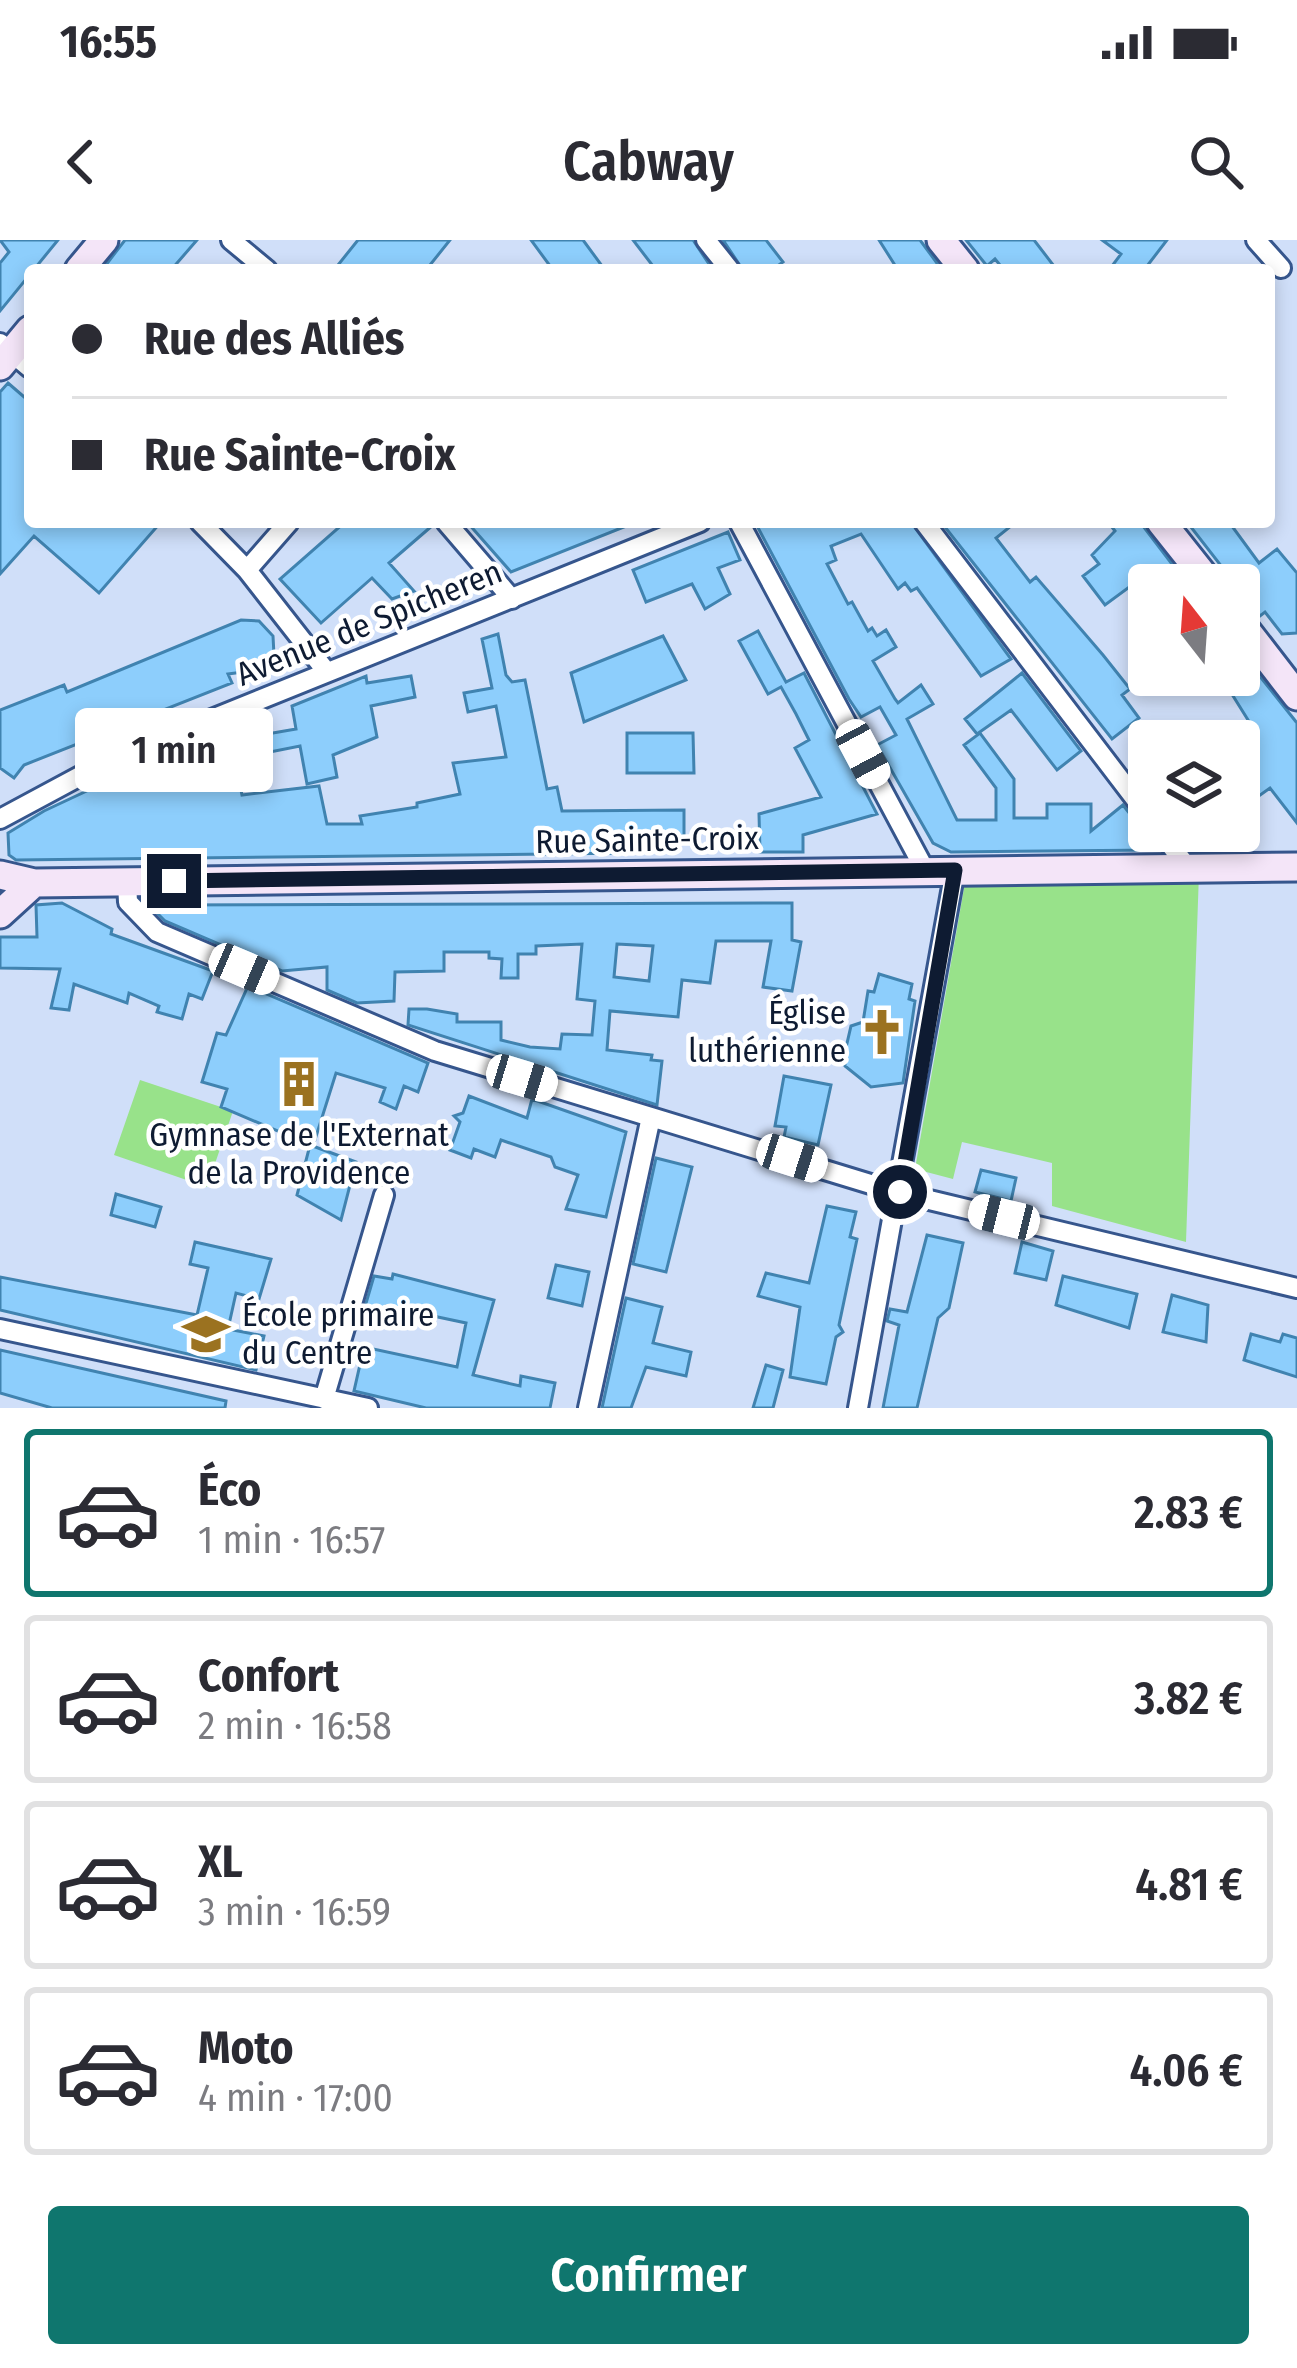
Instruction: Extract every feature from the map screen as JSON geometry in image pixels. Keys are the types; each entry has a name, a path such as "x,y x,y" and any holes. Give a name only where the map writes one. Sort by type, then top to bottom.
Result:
{"main road":[{"path":"84,264 104,240"},
{"path":"941,240 959,264"},
{"path":"1166,528 1194,564"},
{"path":"1260,648 1297,696"},
{"name":"Rue Sainte-Croix","path":"0,875 34,883 1297,867"},
{"path":"0,914 34,883"}],"street":[{"path":"231,240 260,264"},
{"path":"250,256 264,240"},
{"path":"706,240 725,264"},
{"path":"1256,240 1282,266"},
{"path":"206,528 247,570 326,671"},
{"path":"247,570 284,528"},
{"path":"451,528 512,599"},
{"name":"Avenue de Spicheren","path":"0,819 108,761 685,528"},
{"path":"742,528 926,870"},
{"path":"929,528 1128,789"},
{"path":"1176,852 1188,868"},
{"path":"858,1408 955,870"},
{"path":"128,882 128,902 157,932 435,1052 900,1192 1297,1288"},
{"path":"588,1408 651,1117"},
{"path":"324,1399 384,1195"},
{"path":"0,1330 368,1408"}],"green space":[{"path":"1199,873 1186,1242 1052,1206 1052,1163 962,1142 953,1179 915,1169 966,877"},
{"path":"140,1080 233,1111 207,1187 114,1155"}],"building":[{"path":"0,240 58,240 38,264 24,264 24,282 0,311 0,263 9,252"},
{"path":"125,240 197,240 176,264 107,264"},
{"path":"358,240 450,240 431,264 339,264"},
{"path":"531,240 583,240 601,264 549,264"},
{"path":"633,240 693,240 709,264 651,264"},
{"path":"723,240 766,240 783,262 780,264 739,264"},
{"path":"879,240 920,240 938,264 894,264"},
{"path":"966,240 1034,240 1052,264 999,264 995,259 985,264"},
{"path":"1102,240 1167,240 1149,264 1114,264 1121,254"},
{"path":"8,383 24,397 24,528 156,528 99,593 34,536 0,574 0,392"},
{"path":"338,528 430,528 389,563 414,591 392,599 372,578 321,623 280,579"},
{"path":"472,528 621,528 511,572"},
{"path":"758,528 915,528 1011,659 981,676 917,588 911,591 905,583 898,589 861,534 831,546 836,560 827,564 868,631 872,628 877,636 886,630 896,647 873,661 898,703 921,685 933,704 907,719 957,820 996,820 996,788 964,745 980,733 1014,779 1014,818 1047,818 1047,804 1091,804 1091,831 1123,805 1128,811 1128,850 951,852 933,843 877,745 896,735 880,707 861,717"},
{"path":"946,528 1008,528 996,538 1030,582 1036,577 1128,686 1122,695 1139,718 1128,720 1128,727 1112,739"},
{"path":"1113,528 1145,528 1172,564 1128,564 1128,588 1105,605 1083,576 1099,564 1092,555 1115,531"},
{"path":"1192,528 1233,528 1259,563 1277,549 1297,573 1297,633 1282,634 1265,612 1260,616 1260,564 1220,564"},
{"path":"728,532 740,560 718,568 730,594 705,609 692,584 646,602 633,570"},
{"path":"241,620 259,621 273,636 274,655 265,669 228,674 232,683 24,765 14,778 0,768 0,710 64,685 67,692"},
{"path":"758,631 786,682 804,673 877,814 803,835 803,852 760,852 759,814 821,797 795,748 809,740 796,714 781,687 768,694 739,641"},
{"path":"498,634 506,675 512,682 525,680 547,789 557,787 562,811 684,810 684,836 633,836 633,853 16,860 9,855 8,833 44,811 106,782 107,790 184,772 181,760 232,747 242,795 319,786 327,824 362,824 360,816 460,794 453,763 506,757 496,706 468,712 464,693 492,688 482,639"},
{"path":"663,636 686,680 584,722 571,673"},
{"path":"1022,673 1081,751 1057,770 1011,710 977,734 965,719"},
{"path":"366,676 367,683 411,676 415,697 371,706 377,737 333,755 337,777 307,784 300,746 270,752 267,734 296,729 292,706"},
{"path":"1260,676 1297,723 1297,823 1270,788 1260,795 1260,720 1248,720 1233,696 1260,696"},
{"path":"627,733 693,733 694,773 627,773"},
{"path":"62,903 112,929 111,934 213,971 202,999 189,994 182,1019 157,1012 159,1006 129,993 127,1003 74,984 69,1010 51,1008 60,969 0,968 0,937 37,937 36,905"},
{"path":"792,903 792,940 801,942 792,991 763,987 771,941 716,941 710,983 682,980 678,1017 610,1011 607,1050 652,1055 651,1060 662,1061 657,1105 408,1025 409,1009 427,1009 457,1014 457,1022 501,1022 501,1040 530,1047 560,1049 562,1034 592,1035 595,1001 577,999 582,944 536,946 536,954 518,954 518,978 501,978 502,959 489,958 489,952 444,952 444,971 395,972 394,1001 357,1003 327,990 327,967 282,971 165,921 154,905","holes":["617,944 653,946 649,981 614,977"]},
{"name":"Église luthérienne","path":"879,974 912,984 909,999 915,1001 903,1083 871,1087 845,1066 845,1052 851,1026 863,1022 868,991 874,992"},
{"path":"248,986 428,1063 418,1092 404,1086 396,1109 380,1102 385,1088 336,1073 313,1146 221,1107 227,1089 202,1082 217,1033 226,1035"},
{"path":"784,1076 831,1085 818,1145 784,1137 786,1127 775,1126"},
{"path":"469,1096 527,1118 532,1099 626,1132 606,1217 566,1209 578,1175 555,1167 551,1157 501,1140 495,1157 474,1149 471,1158 450,1150 460,1122 454,1116 463,1113"},
{"path":"310,1145 356,1162 341,1220 297,1195"},
{"path":"656,1158 692,1167 666,1272 633,1264"},
{"path":"981,1170 1016,1178 1011,1201 975,1192"},
{"path":"116,1194 161,1207 155,1227 111,1215"},
{"path":"827,1206 856,1212 850,1237 857,1239 839,1325 843,1332 836,1337 826,1384 790,1377 800,1307 758,1296 766,1273 809,1283"},
{"path":"927,1235 963,1243 949,1308 938,1318 917,1408 883,1408 899,1325 887,1321 890,1309 907,1312"},
{"path":"195,1242 271,1259 259,1299 236,1293 228,1329 264,1336 256,1370 0,1310 0,1277 197,1315 208,1268 190,1264"},
{"path":"1022,1242 1053,1251 1046,1280 1015,1273"},
{"path":"556,1265 589,1272 582,1306 548,1298"},
{"path":"393,1274 494,1300 473,1375 520,1386 521,1376 555,1383 550,1408 426,1408 354,1391 364,1347 457,1367 466,1323 386,1306 384,1315 364,1310 374,1276 392,1279"},
{"path":"1063,1276 1137,1294 1129,1328 1056,1305"},
{"path":"1172,1295 1208,1305 1206,1342 1163,1332"},
{"path":"626,1298 662,1307 653,1343 691,1352 686,1376 646,1367 631,1408 602,1408"},
{"path":"1251,1334 1280,1342 1283,1334 1297,1338 1297,1377 1244,1360"},
{"path":"0,1350 226,1401 225,1408 52,1408 0,1393"},
{"path":"766,1365 783,1370 773,1408 753,1408"}],"place":[{"name":"Église luthérienne","path":"882,1032"},
{"name":"Gymnase de l'Externat de la Providence","path":"299,1084"},
{"name":"École primaire du Centre","path":"206,1334"}],"route":[{"path":"174,881 955,870 900,1192"}]}
